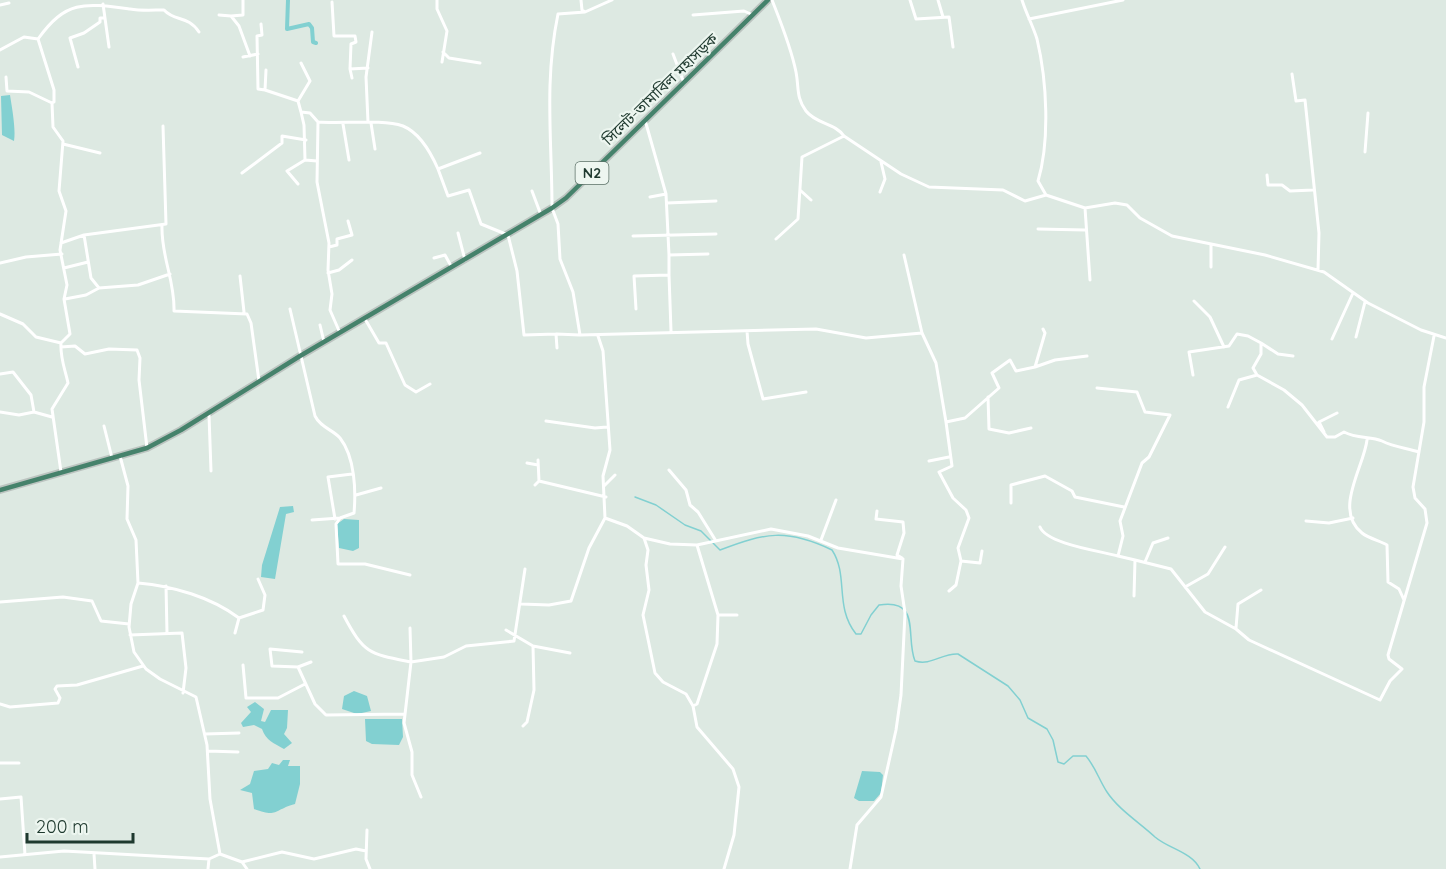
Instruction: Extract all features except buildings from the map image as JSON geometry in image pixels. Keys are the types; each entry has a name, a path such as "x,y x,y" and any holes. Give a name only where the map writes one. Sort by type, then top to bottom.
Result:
{"highway":[{"name":"সিলেট-তামাবিল মহাসড়ক","path":"368,317 453,269 566,198 770,0"},
{"name":"N2","path":"0,490 147,448 209,415 259,381 368,317"}],"street":[{"path":"219,15 243,15 243,0"},
{"path":"437,0 437,9 447,31 442,62"},
{"path":"581,0 582,10 585,12"},
{"path":"580,336 573,292 561,259 558,224 552,208 548,103 550,53 558,14 585,12 612,0"},
{"path":"770,0 796,72 798,98 807,113 818,121 839,129 844,136 901,174 929,187 1003,190 1025,201 1047,195 1085,208 1115,203 1128,205 1140,218 1159,231 1318,270 1365,302 1434,336 1446,338"},
{"path":"910,0 916,19 949,16 953,47"},
{"path":"938,0 943,17"},
{"path":"1022,0 1036,39 1043,88 1046,148 1038,182 1047,195"},
{"path":"1029,19 1123,0"},
{"path":"332,2 334,36 356,36 356,42 351,44 352,78"},
{"path":"0,5 9,3"},
{"path":"38,39 51,19 71,4 103,4 130,9 164,10 168,15 192,22 199,32"},
{"path":"103,4 109,47"},
{"path":"693,15 744,11 753,15"},
{"path":"231,16 239,26 250,56"},
{"path":"78,67 70,38 84,33 100,22 100,18 105,18"},
{"path":"261,24 262,35 257,36 258,89 298,101"},
{"path":"372,32 366,101 375,149"},
{"path":"0,50 24,37 38,39"},
{"path":"38,39 54,90 53,127 63,144 59,191 66,211 61,243 67,285 64,299 70,334 61,345 62,362 69,383 54,403 52,417 61,474"},
{"path":"443,52 449,58 480,63"},
{"path":"243,57 258,54"},
{"path":"673,54 684,83"},
{"path":"300,63 310,81 298,101 306,140 305,160"},
{"path":"350,69 368,68"},
{"path":"265,90 266,70"},
{"path":"1292,74 1296,101 1305,100 1319,233 1318,270"},
{"path":"6,77 7,91 30,92 52,104"},
{"path":"301,112 310,113 318,122 317,182 329,247 328,273 332,294 330,310 340,333"},
{"path":"1365,152 1368,113"},
{"path":"645,120 667,202 671,331"},
{"path":"318,122 404,126 429,148 448,196 469,190 481,224 508,235 517,271 524,335 598,336 671,331 747,332 816,329 866,338 922,333"},
{"path":"343,124 349,160"},
{"path":"61,243 84,236 162,226 168,220 163,126"},
{"path":"242,173 282,144 282,136 306,140"},
{"path":"776,239 798,219 802,157 844,136"},
{"path":"63,144 100,153"},
{"path":"438,169 480,153"},
{"path":"298,184 287,171 305,160 318,161"},
{"path":"880,160 885,178 880,192"},
{"path":"1267,175 1268,186 1282,185 1290,191 1313,190"},
{"path":"800,190 811,200"},
{"path":"532,191 541,215"},
{"path":"650,197 666,194"},
{"path":"667,202 716,201"},
{"path":"1085,208 1090,280"},
{"path":"329,247 337,245 337,239 352,235 348,221"},
{"path":"162,226 170,274 174,283 174,311 244,312"},
{"path":"1038,229 1085,230"},
{"path":"458,233 465,261"},
{"path":"633,236 716,234"},
{"path":"84,236 91,278 99,288"},
{"path":"1211,245 1211,267"},
{"path":"0,263 26,257 62,254"},
{"path":"669,255 708,254"},
{"path":"434,258 445,255 453,269"},
{"path":"904,255 922,333 936,363 946,422 952,466 939,472 953,498 966,510 969,518 958,548 961,561 956,585 949,591"},
{"path":"328,273 339,270 352,260"},
{"path":"64,268 89,262"},
{"path":"64,299 86,295 99,288 138,285 170,274"},
{"path":"636,309 634,276 669,275"},
{"path":"240,276 244,312 251,323 259,381"},
{"path":"1332,339 1353,294"},
{"path":"1194,301 1210,317 1224,347"},
{"path":"1356,337 1365,302"},
{"path":"290,309 315,416 323,427 339,437 346,448 356,495 354,513 335,519 312,520"},
{"path":"0,314 24,324 36,337 61,345 75,346 85,354 109,349 137,350 140,358 138,380 147,448"},
{"path":"368,317 379,343 386,343 405,385 416,392 430,384"},
{"path":"320,325 324,342"},
{"path":"1035,367 1045,333 1043,328"},
{"path":"747,332 763,399 806,392"},
{"path":"556,334 556,348"},
{"path":"1193,375 1189,352 1229,346 1237,334 1248,336 1278,354 1293,356"},
{"path":"521,604 549,605 571,601 589,548 605,518 606,497 603,476 610,450 603,351 598,336"},
{"path":"1040,527 1041,531 1053,538 1171,569 1205,612 1236,629 1249,640 1380,700 1390,681 1402,669 1389,659 1388,655 1427,523 1425,509 1415,498 1413,487 1424,422 1424,387 1434,336"},
{"path":"1261,344 1261,354 1253,368 1257,375 1284,390 1302,405 1321,433 1324,432"},
{"path":"946,422 966,418 999,388 992,373 1010,360 1016,371 1055,360 1087,356"},
{"path":"0,374 7,372 15,375 30,395 34,412"},
{"path":"1228,407 1239,380 1257,375"},
{"path":"1096,388 1137,392 1145,412 1170,415 1149,457 1142,463 1124,507 1120,521 1123,536 1118,556"},
{"path":"988,397 989,429 1009,433 1031,428"},
{"path":"0,412 19,415 34,412 52,417"},
{"path":"1337,413 1319,422 1327,437 1335,437 1344,432 1367,440 1381,441 1419,452"},
{"path":"209,415 211,471"},
{"path":"546,421 595,428 607,427"},
{"path":"104,426 112,458"},
{"path":"1367,440 1365,456 1349,495 1353,518 1362,533 1388,545 1388,582 1399,589 1404,601"},
{"path":"120,456 128,486 127,519 136,540 138,583 131,604 129,624 134,652 143,666 160,679 183,693 196,697 208,751 210,800 220,854"},
{"path":"929,461 949,457"},
{"path":"535,485 538,481 538,460"},
{"path":"526,463 538,465"},
{"path":"669,470 686,490 690,505 698,512 716,541"},
{"path":"335,519 328,477 352,474"},
{"path":"604,486 615,475"},
{"path":"1011,503 1011,485 1045,476 1072,491 1075,497 1124,507"},
{"path":"538,481 606,497"},
{"path":"356,495 381,488"},
{"path":"820,541 836,500"},
{"path":"877,511 876,519 903,522 904,532 897,555 903,559"},
{"path":"340,518 336,524 338,564 365,564 410,575"},
{"path":"605,518 627,526 644,538 670,544 697,545 771,529 820,541 837,548 903,559"},
{"path":"1306,521 1329,523 1353,518"},
{"path":"644,538 648,550 646,566 649,590 643,615 655,673 663,682 686,694 693,706 697,727 733,769 739,787 734,835 724,869"},
{"path":"1145,562 1153,543 1168,538"},
{"path":"693,706 697,704 717,644 718,615 697,545"},
{"path":"1185,587 1208,574 1225,547"},
{"path":"961,561 980,563 982,551"},
{"path":"850,869 857,825 881,797 896,730 901,695 905,613 901,586 903,559"},
{"path":"1134,596 1135,561"},
{"path":"344,616 358,643 380,656 411,662 444,657 466,646 514,641 517,634 525,569"},
{"path":"239,618 263,610 265,595 258,579"},
{"path":"138,583 166,586 222,606 239,618"},
{"path":"166,586 167,633"},
{"path":"1236,629 1238,604 1261,590"},
{"path":"0,602 63,597 92,601 101,621 129,624"},
{"path":"718,615 737,615"},
{"path":"235,633 239,618"},
{"path":"410,628 411,662 404,723 412,752 412,775 421,797"},
{"path":"506,630 517,634 533,646 570,653"},
{"path":"130,635 182,633 186,668 183,693"},
{"path":"523,726 527,722 534,690 533,646"},
{"path":"302,652 270,649 272,666 298,667 311,662"},
{"path":"243,665 246,698 278,698 304,684"},
{"path":"0,704 10,707 58,703 60,698 55,689 57,686 77,685 143,666"},
{"path":"298,667 315,704 326,715 405,714"},
{"path":"205,734 239,734"},
{"path":"208,751 238,752"},
{"path":"0,764 19,763"},
{"path":"0,799 21,797 25,855"},
{"path":"367,830 366,851 370,869"},
{"path":"0,857 64,851 209,859 220,854 242,862 282,852 314,859 356,849 366,851"},
{"path":"94,854 95,869"},
{"path":"208,869 209,859"},
{"path":"242,862 246,869"}],"water":[{"path":"10,95 14,141 2,135 1,96"},
{"path":"293,506 294,512 286,514 275,579 261,577 262,565 280,507"},
{"path":"344,519 359,520 359,548 353,551 339,548 337,524"},
{"path":"354,691 367,696 371,711 357,714 342,709 344,696"},
{"path":"255,702 264,709 261,721 265,722 271,710 288,710 287,728 284,734 292,743 284,749 268,739 262,729 254,725 243,727 241,723 251,712 247,707"},
{"path":"365,719 402,719 403,737 399,745 372,744 366,741"},
{"path":"283,760 290,760 288,766 300,766 300,784 295,804 272,813 254,809 252,793 240,790 250,784 254,771 268,769 272,763 279,765"},
{"path":"862,771 880,772 883,775 881,793 874,801 859,801 854,798"}],"waterway":[{"path":"288,0 287,29 309,24 312,28 313,42 316,43"},
{"path":"635,497 656,505 685,525 701,531 720,550 750,540 776,535 801,538 832,550 840,570 845,613 856,634 861,634 879,605 892,604 901,607 907,613 915,661 926,662 958,654 1008,686 1020,700 1028,718 1047,729 1053,740 1058,762 1064,764 1073,756 1086,756 1107,792 1117,804 1161,841 1192,859 1200,869"}]}
